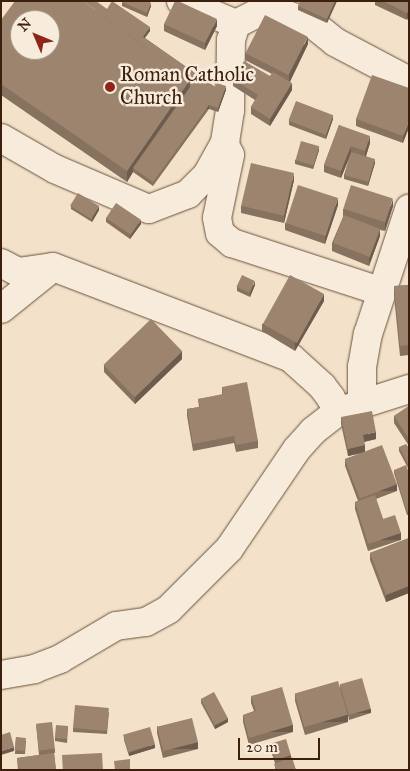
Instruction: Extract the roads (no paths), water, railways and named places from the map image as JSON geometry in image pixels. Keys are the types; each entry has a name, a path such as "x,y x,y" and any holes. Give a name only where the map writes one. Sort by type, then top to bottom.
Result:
{"street":[{"path":"181,1 236,24"},
{"path":"1,138 55,169 149,208 188,194 207,175 225,142 230,110 231,40 236,24 260,12 279,12 314,26 335,42 409,81"},
{"path":"225,142 230,155 217,218 220,233 232,244 380,291"},
{"path":"349,409 362,367 380,291 395,261 409,209"},
{"path":"1,263 18,272 53,267 291,358 326,392 349,409"},
{"path":"1,309 53,267"},
{"path":"1,675 34,669 60,659 116,626 146,622 169,609 229,549 296,449 313,431 349,409 409,389"}],"place":[{"name":"Roman Catholic Church","path":"110,87"}]}
